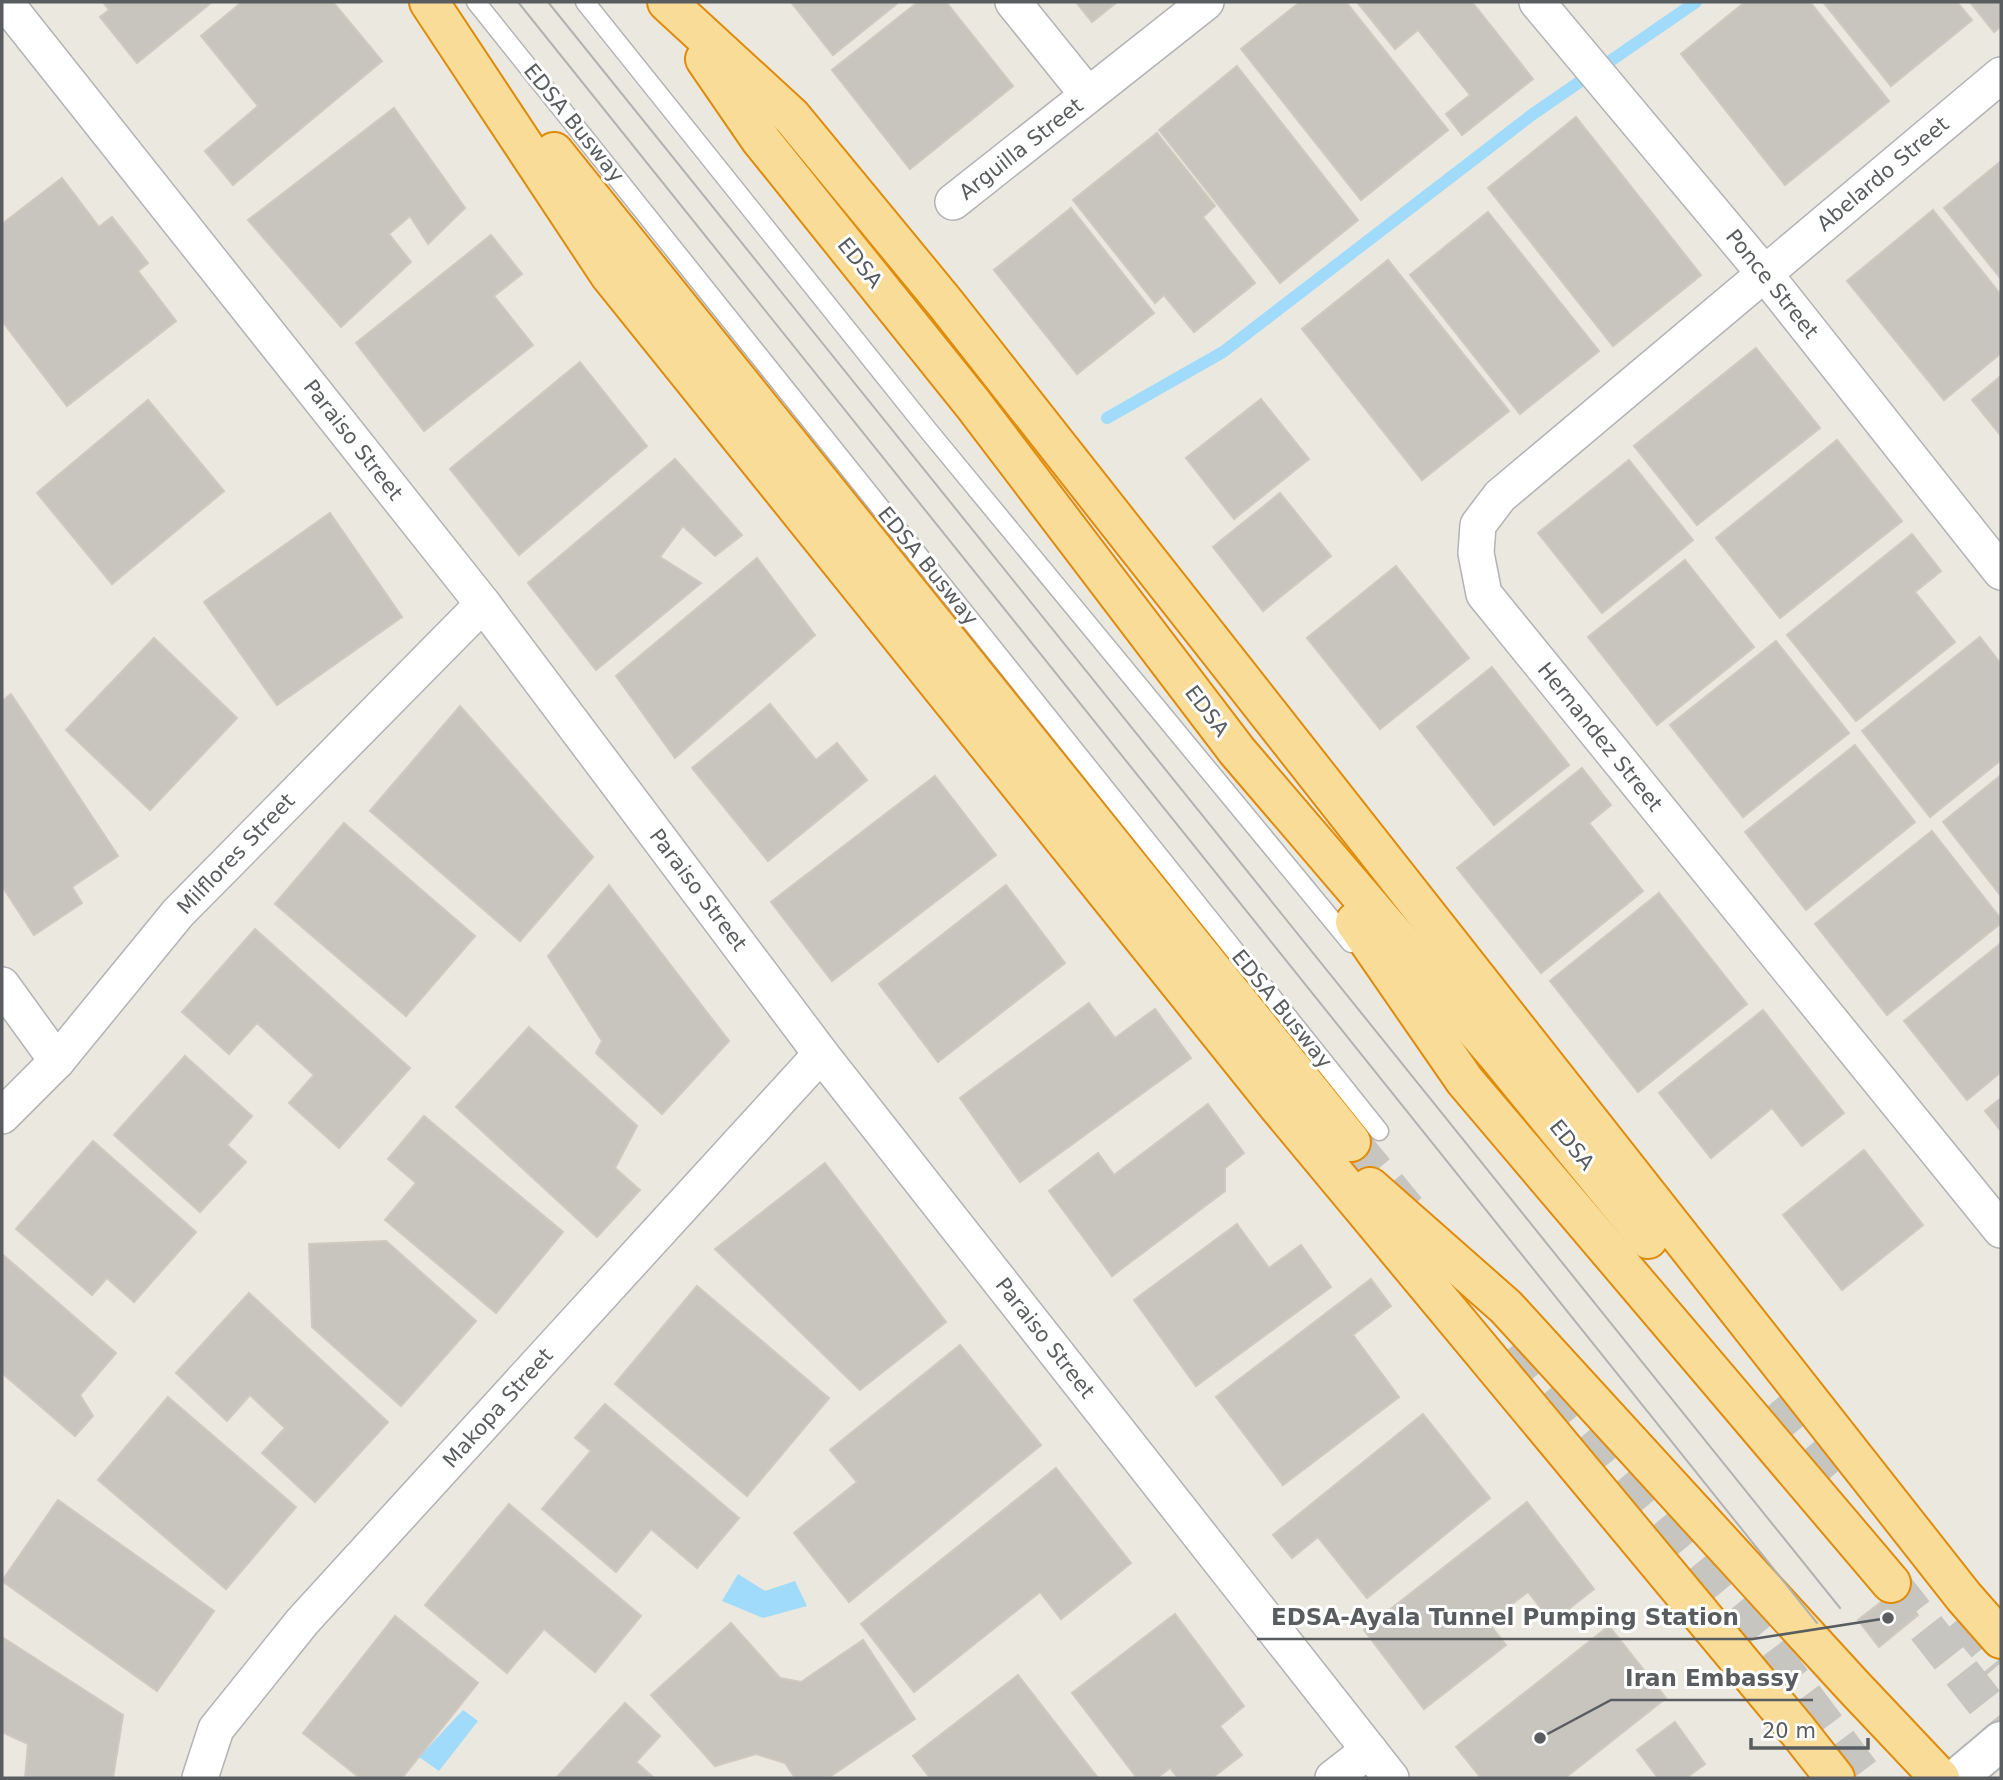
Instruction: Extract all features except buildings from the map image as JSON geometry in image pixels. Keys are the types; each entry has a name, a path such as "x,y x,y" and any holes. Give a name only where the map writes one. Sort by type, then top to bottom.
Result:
{"highway":[{"path":"430,2 609,274 1279,1107 1835,1778"},
{"path":"430,2 1365,1136"},
{"path":"667,2 792,117 946,304 1888,1501 2001,1639"},
{"name":"EDSA","path":"667,2 760,139 972,404 1237,751 1499,1056 1780,1396"},
{"path":"1237,751 1465,1081 1891,1583"},
{"path":"1279,1107 1506,1307 1940,1778"}],"main road":[{"path":"1956,1778 2001,1741"}],"street":[{"name":"Paraiso Street","path":"5,2 483,604 821,1054 1391,1778"},
{"name":"Arguilla Street","path":"1013,2 1088,95"},
{"name":"Arguilla Street","path":"953,202 1206,2"},
{"name":"Ponce Street","path":"1537,2 1764,273 2001,572"},
{"name":"Abelardo Street","path":"1764,273 2001,75"},
{"name":"Hernandez Street","path":"1764,273 1500,496 1478,526 1476,553 1484,594 2001,1230"},
{"name":"Milflores Street","path":"2,1116 57,1061 178,913 483,604"},
{"path":"2,985 57,1061"},
{"name":"Makopa Street","path":"200,1778 216,1729 302,1622 821,1054"},
{"path":"1333,1778 1369,1750"}],"lane":[{"name":"EDSA Busway","path":"477,2 1365,1136"},
{"path":"584,2 927,429 1465,1081"}],"water":[{"path":"738,1574 765,1591 795,1581 807,1606 763,1618 722,1601"},
{"path":"463,1710 478,1721 439,1771 419,1757"}],"waterway":[{"path":"1107,418 1223,352 1533,114 1696,2"}],"tunnel":[{"path":"1351,1142 1407,1210"},
{"path":"1516,1343 1760,1638 1865,1778"},
{"path":"1780,1396 1844,1473"},
{"path":"1891,1583 2001,1723"},
{"path":"1962,1616 2001,1663"}],"tram line":[{"path":"518,2 1817,1623"},
{"path":"548,2 1840,1608"}],"place":[{"name":"EDSA-Ayala Tunnel Pumping Station","path":"1888,1618"},
{"name":"Iran Embassy","path":"1540,1738"}]}
